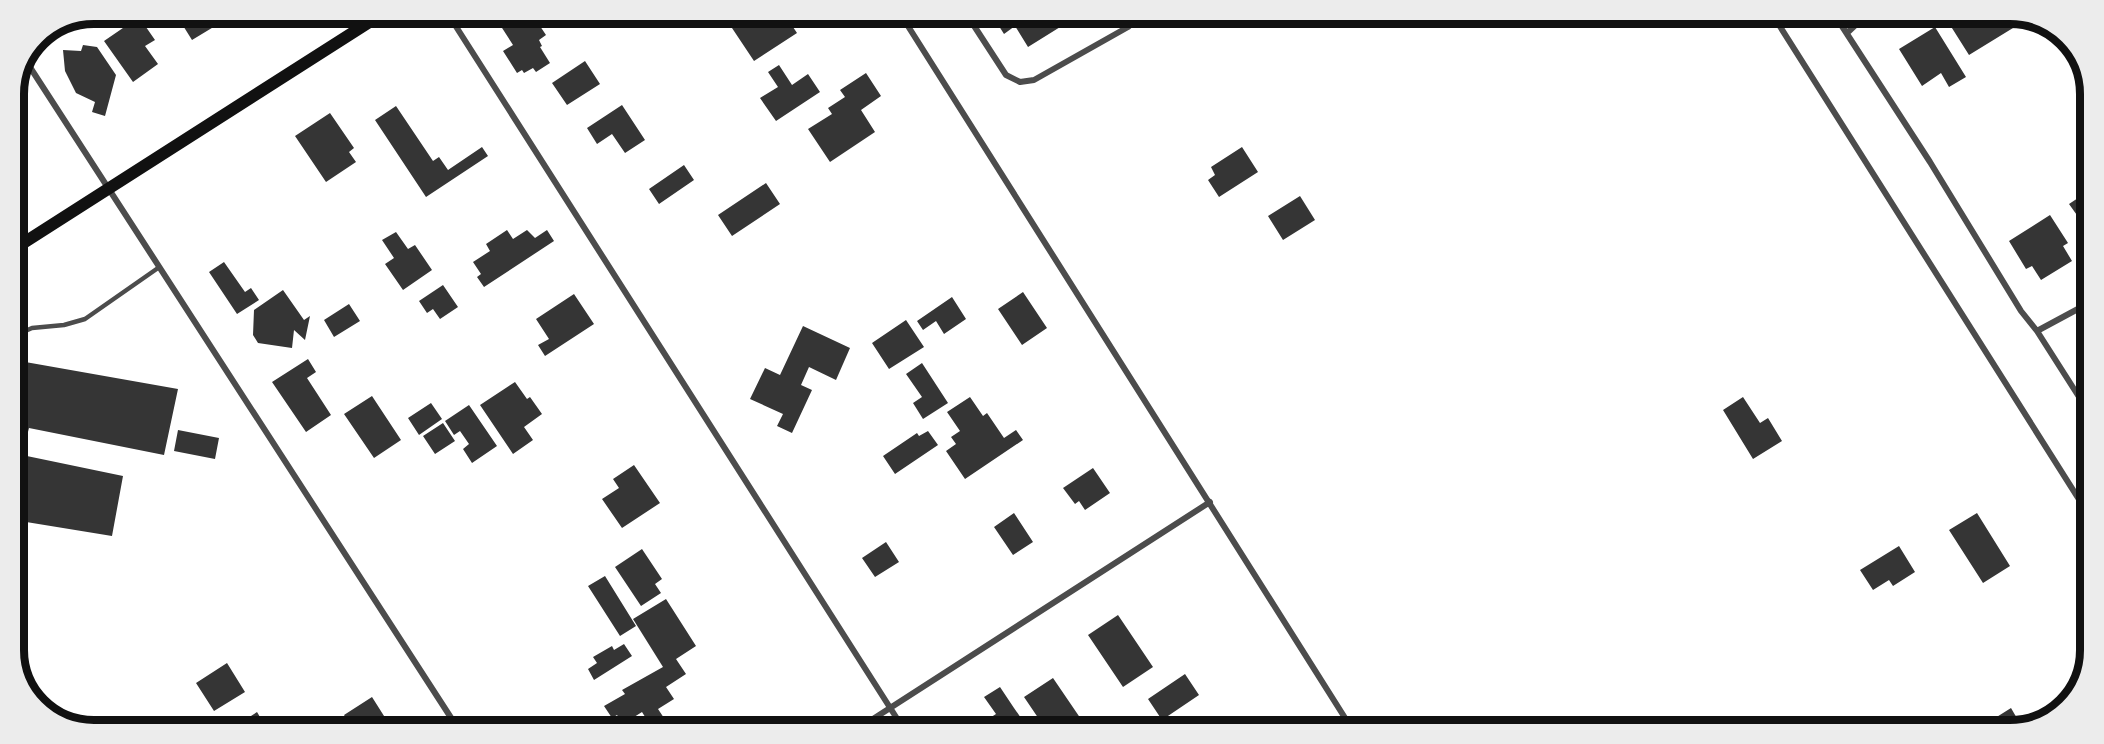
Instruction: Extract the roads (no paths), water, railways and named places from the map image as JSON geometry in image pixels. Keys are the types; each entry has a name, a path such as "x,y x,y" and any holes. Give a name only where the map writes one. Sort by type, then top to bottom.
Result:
{"main road":[{"path":"24,243 366,24"}],"street":[{"path":"454,24 898,720"},
{"path":"908,24 1346,720"},
{"path":"973,24 1006,75 1020,82 1034,80 1131,24"},
{"path":"1778,24 2080,501"},
{"path":"1840,24 1930,162 2021,311 2037,331 2080,398"},
{"path":"1846,33 1856,24"},
{"path":"29,67 452,720"},
{"path":"2037,331 2080,308"},
{"path":"871,720 1210,502"}],"lane":[{"path":"24,332 32,328 64,325 85,319 158,268"}]}
